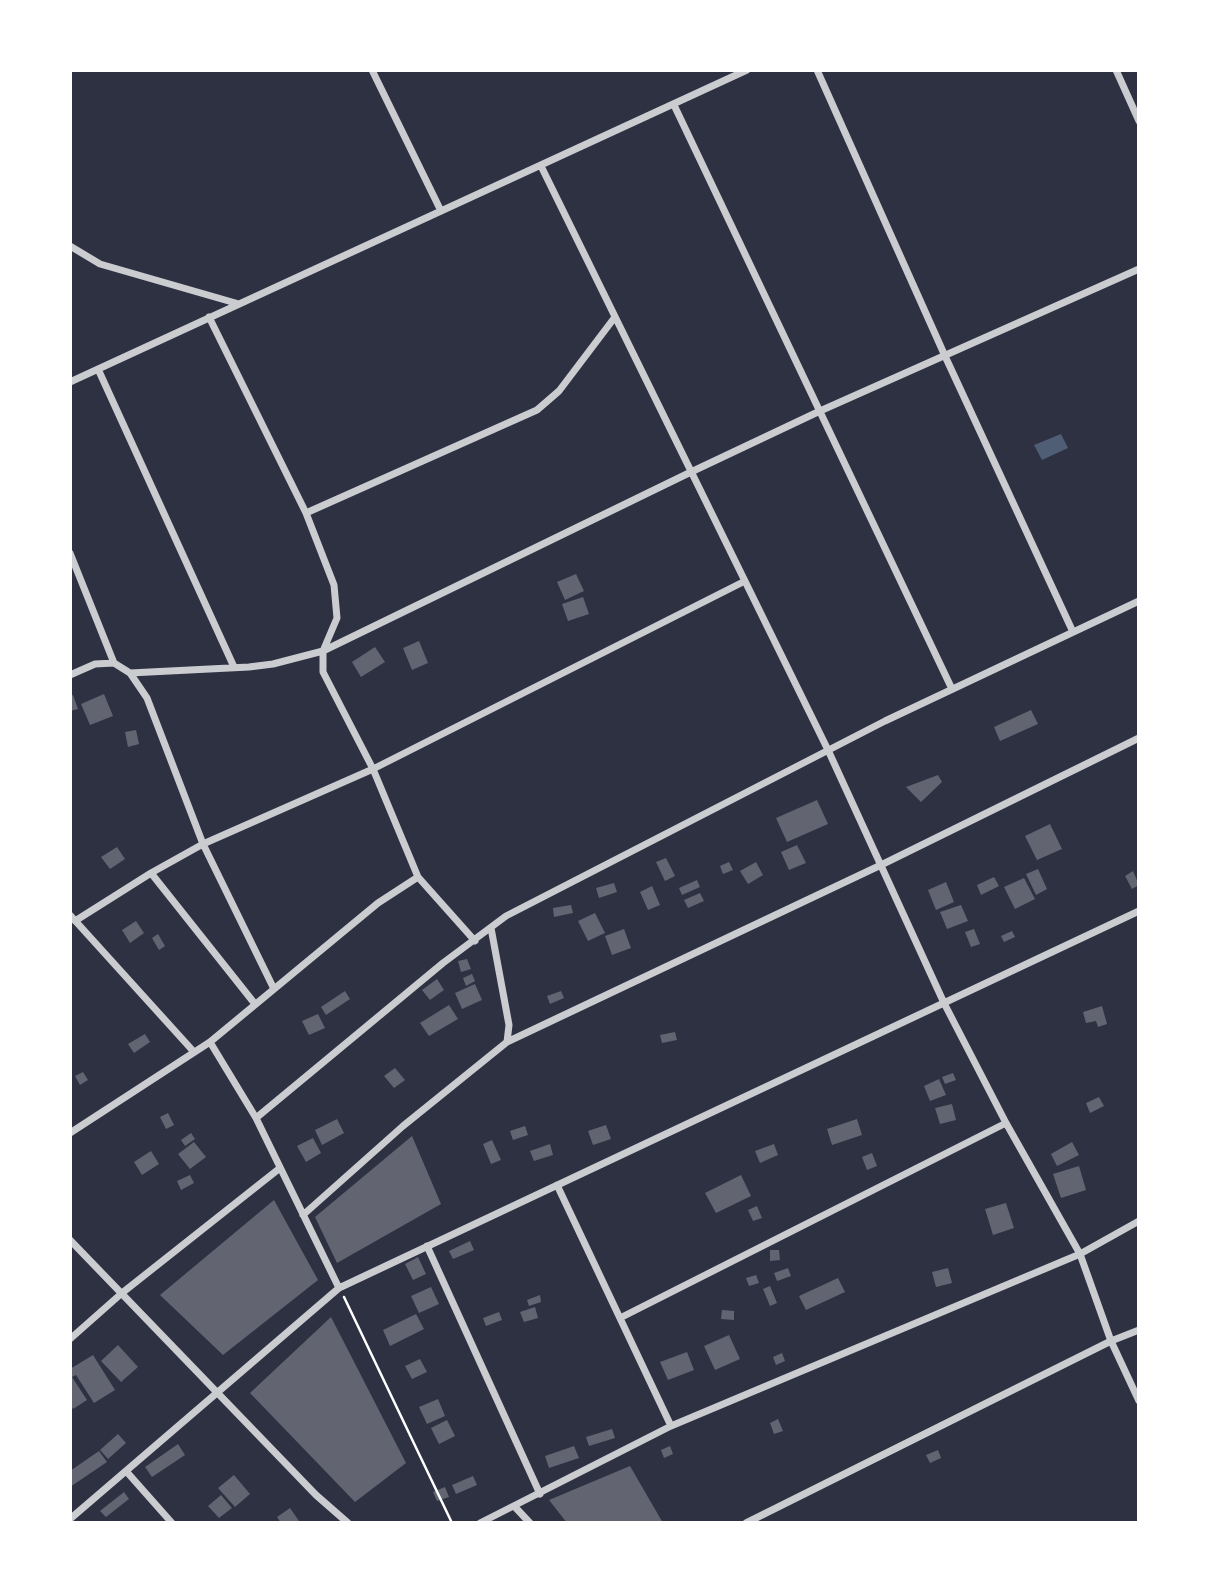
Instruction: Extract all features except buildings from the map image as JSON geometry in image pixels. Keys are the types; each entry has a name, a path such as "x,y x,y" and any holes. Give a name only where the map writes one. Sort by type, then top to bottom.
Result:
{"street":[{"path":"372,70 441,211"},
{"path":"70,382 747,70"},
{"path":"817,70 1073,632"},
{"path":"1116,70 1139,121"},
{"path":"674,105 952,689"},
{"path":"541,166 828,750 944,1003 1006,1123 1080,1254 1111,1341 1139,1401"},
{"path":"70,246 100,264 239,304"},
{"path":"130,673 273,664 323,651 820,411 1139,269"},
{"path":"209,317 306,513 334,585 337,618 323,651 323,672 373,769 418,877 475,941"},
{"path":"306,513 537,410 559,391 615,317"},
{"path":"98,369 234,667"},
{"path":"70,553 114,663"},
{"path":"194,1052 73,918 203,844 373,769 745,581"},
{"path":"256,1118 443,963 506,916 885,721 1139,601"},
{"path":"70,675 95,664 114,663 130,673 146,698 203,844 274,989"},
{"path":"303,1215 402,1126 508,1042 1139,738"},
{"path":"151,873 255,1004"},
{"path":"70,1133 210,1042 378,903 418,877"},
{"path":"70,1519 339,1288 1139,911"},
{"path":"491,928 509,1025 508,1042"},
{"path":"210,1042 256,1118 339,1288"},
{"path":"620,1318 1006,1123"},
{"path":"70,1339 122,1293 280,1168"},
{"path":"557,1185 671,1426"},
{"path":"480,1523 671,1426 1080,1254 1139,1221"},
{"path":"70,1240 316,1495 348,1523"},
{"path":"427,1246 540,1494"},
{"path":"746,1523 1111,1341 1139,1330"},
{"path":"126,1471 172,1523"},
{"path":"515,1507 530,1523"}],"path":[{"path":"339,1288 452,1523"}],"water":[{"path":"1061,434 1068,448 1042,460 1034,445"}]}
